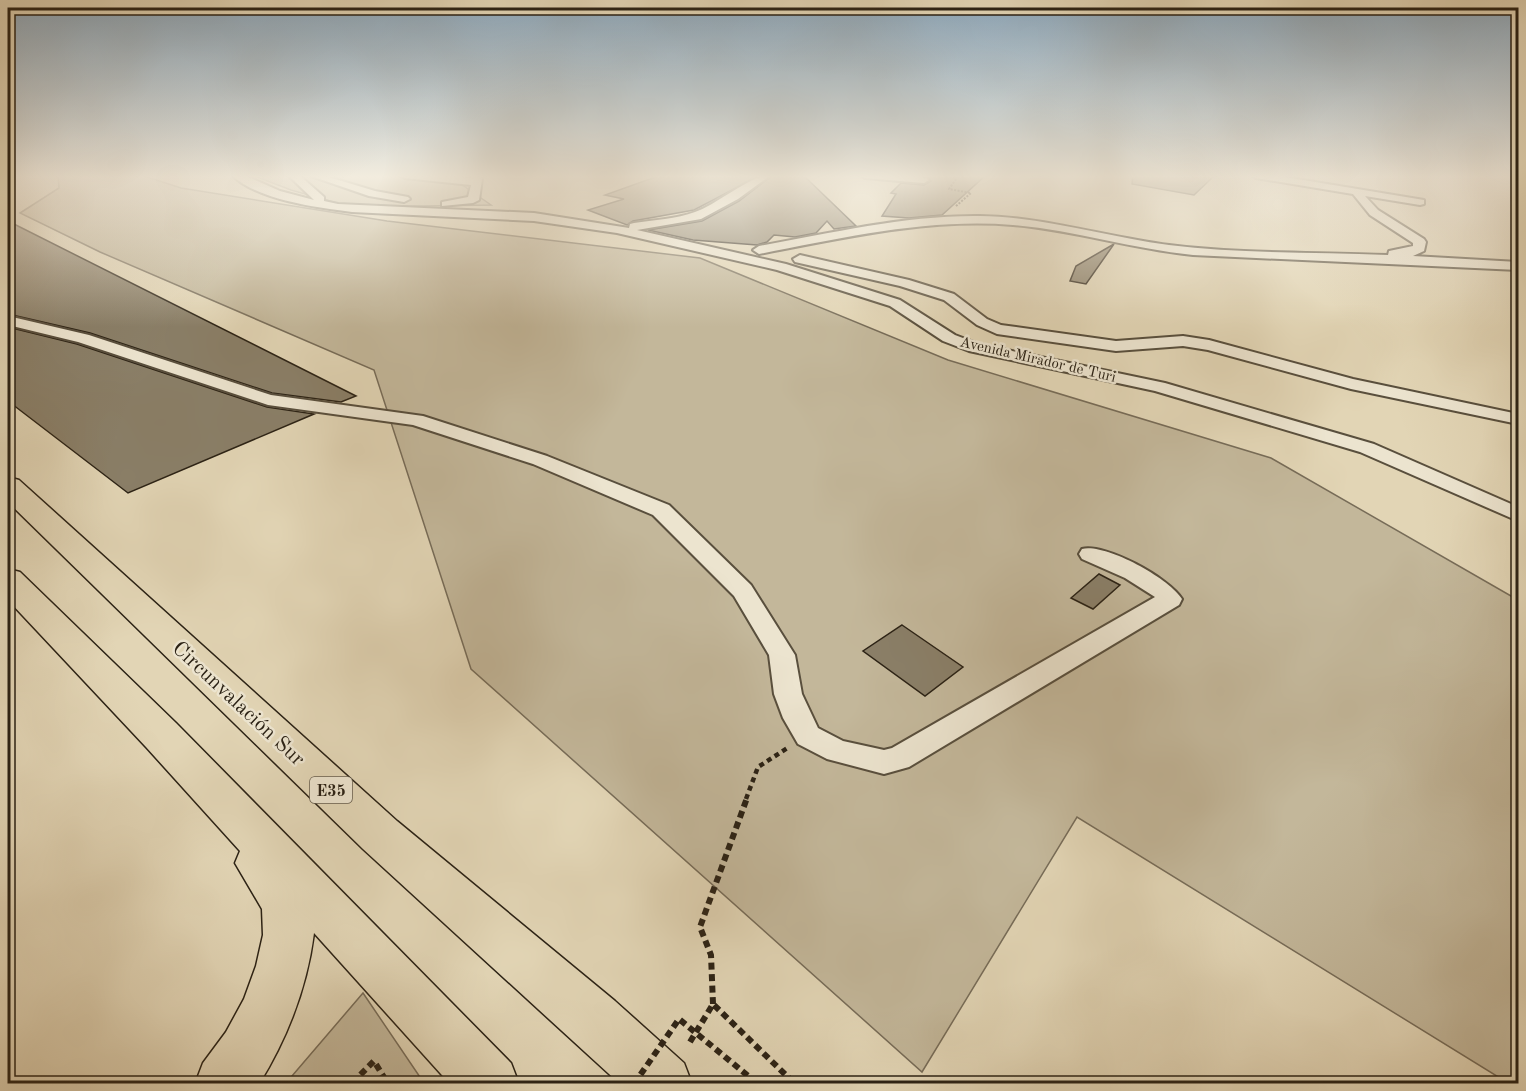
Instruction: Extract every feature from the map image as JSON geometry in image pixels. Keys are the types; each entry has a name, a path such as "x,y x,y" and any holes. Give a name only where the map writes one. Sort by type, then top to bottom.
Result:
{"highway":[{"name":"Circunvalación Sur","path":"8,486 380,836 663,1083"},
{"path":"8,580 162,735 490,1083"},
{"path":"224,1083 265,1020 281,979 290,916 283,897 265,872 225,804"}],"street":[{"name":"Avenida Mirador de Turi","path":"596,226 781,267 895,303 950,338 975,348 1159,387 1367,448 1518,515"},
{"path":"617,229 636,226"},
{"path":"759,250 912,226"},
{"path":"1045,226 1161,248 1518,266"},
{"path":"1369,257 1413,252 1419,248 1420,242 1396,226"},
{"path":"680,243 759,250 904,283 949,297 982,322 996,329 1116,346 1183,341 1209,345 1351,384 1518,419"},
{"path":"8,321 83,338 268,400 416,420 540,460 661,510 743,591 782,655 788,694 797,718 808,736 837,752 884,762 899,759 1170,599 1164,590 1125,569 1090,554"}],"path":[{"path":"690,1042 713,1004 711,955 700,927 758,767 808,736"},
{"path":"713,1004 795,1083"},
{"path":"634,1083 680,1019 758,1083"},
{"path":"366,1083 360,1075 374,1060 388,1083"}],"shaded area":[{"path":"46,226 429,226 700,258 948,360 1271,458 1518,600 1518,1083 1508,1083 1077,817 922,1072 471,669 374,370 100,252"},
{"path":"363,993 424,1083 286,1083"}],"building":[{"path":"8,226 18,226 356,396 341,402 272,393 90,333 8,314"},
{"path":"673,226 822,226 816,233 795,237 774,235 767,242 757,245 693,240 648,230"},
{"path":"831,226 856,226 834,229"},
{"path":"1114,244 1086,284 1070,281 1076,266"},
{"path":"8,327 77,344 267,407 314,414 128,493 8,401"},
{"path":"1099,574 1120,585 1093,609 1071,598"},
{"path":"902,625 963,667 925,696 863,651"}]}
